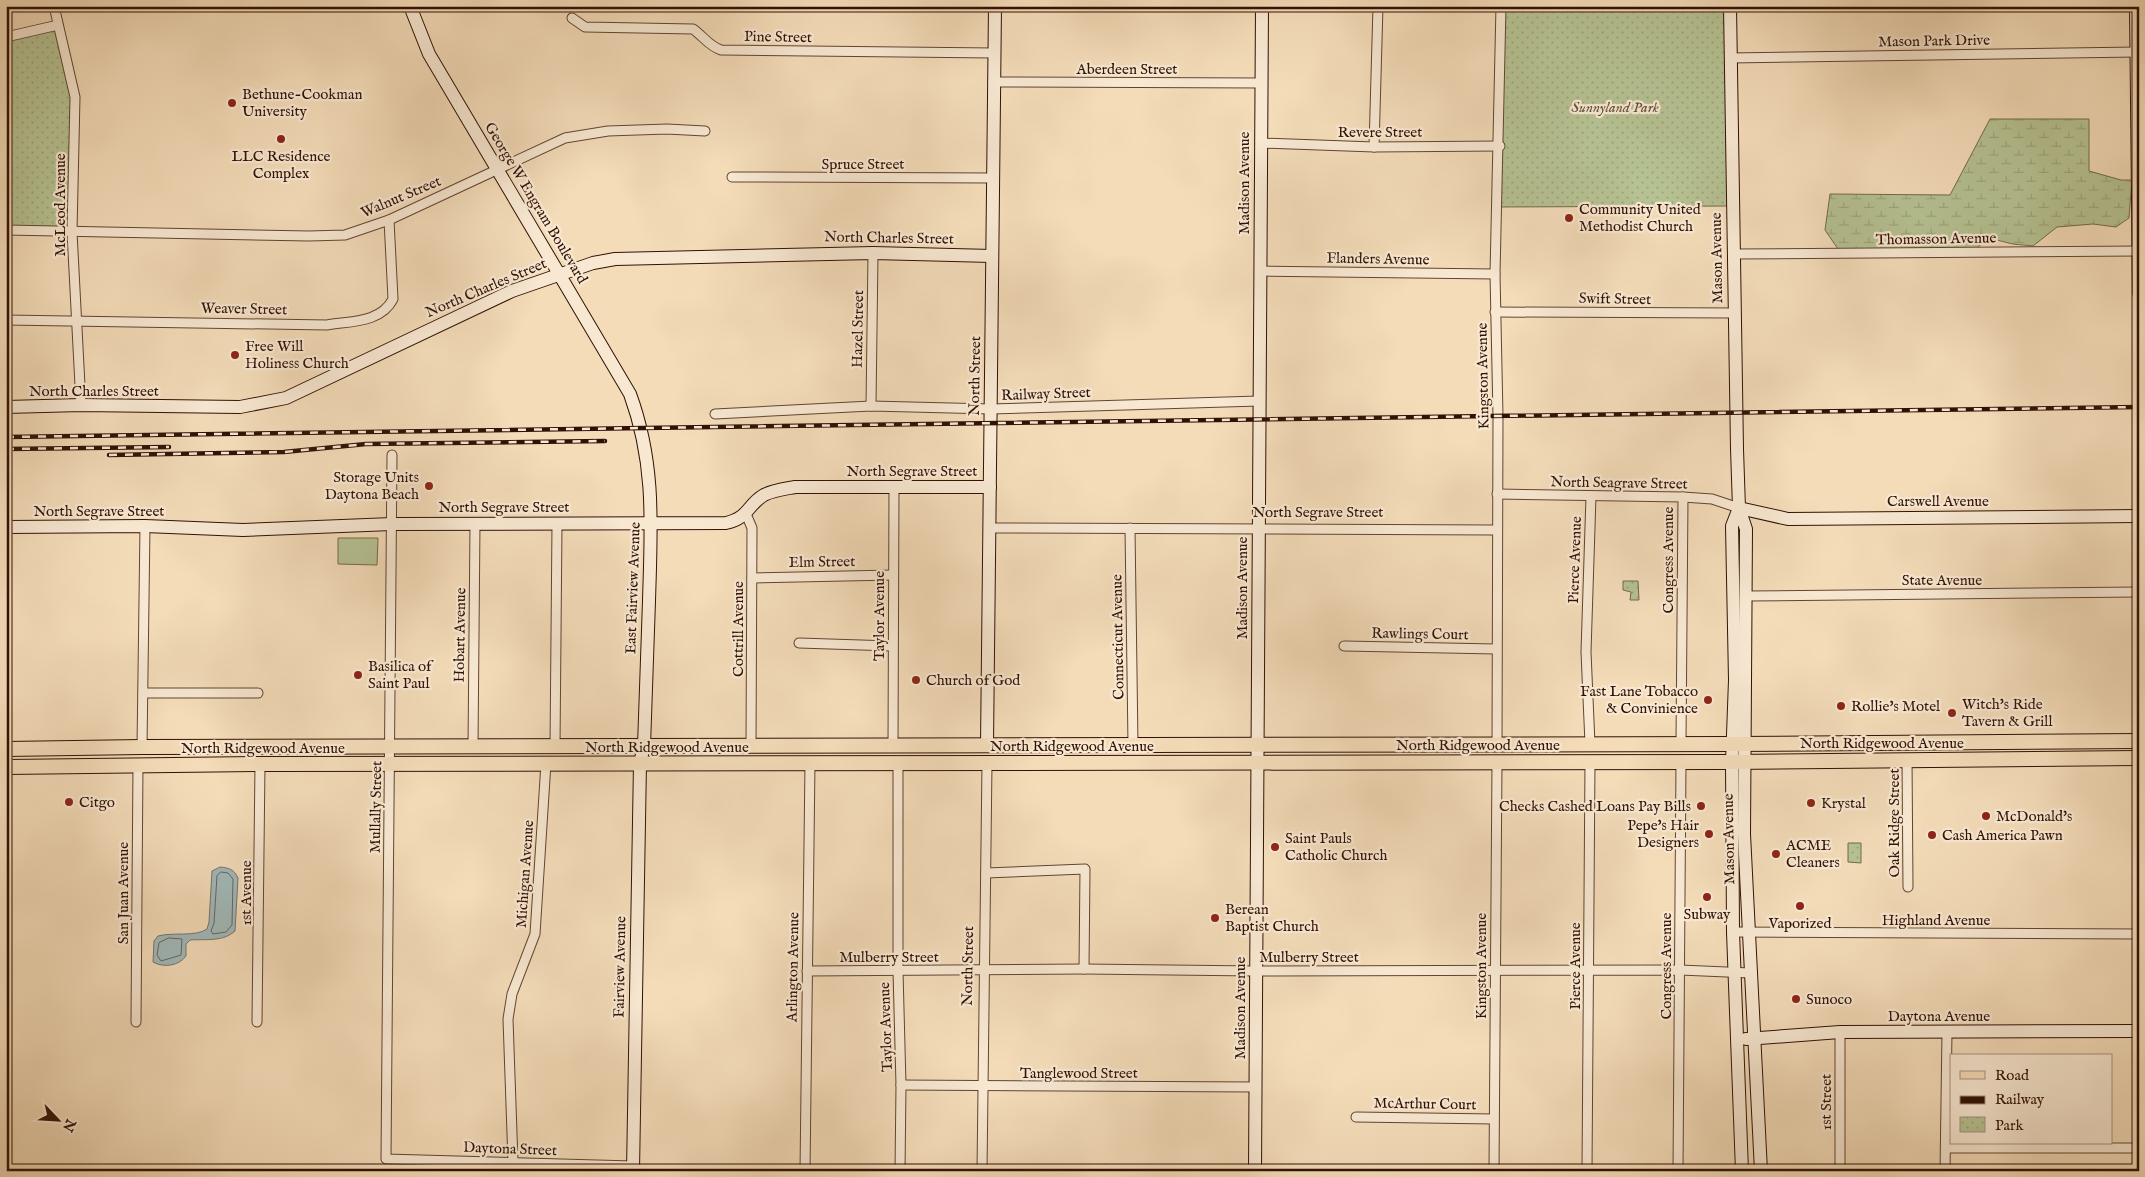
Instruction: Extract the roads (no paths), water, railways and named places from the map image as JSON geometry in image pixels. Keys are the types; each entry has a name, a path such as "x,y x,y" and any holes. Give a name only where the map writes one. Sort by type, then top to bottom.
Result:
{"main road":[{"name":"North Ridgewood Avenue","path":"6,749 2139,741"},
{"path":"810,763 816,754 830,746"},
{"name":"North Ridgewood Avenue","path":"6,766 986,762 1738,762 2139,758"}],"street":[{"name":"McLeod Avenue","path":"54,6 74,97 72,232 81,405"},
{"name":"George W Engram Boulevard","path":"410,6 429,54 558,274 594,330 630,394 637,414"},
{"name":"North Street","path":"987,745 995,6"},
{"name":"Madison Avenue","path":"1255,1171 1258,401 1262,6"},
{"path":"1374,147 1378,6"},
{"name":"Kingston Avenue","path":"1497,744 1496,530 1498,416 1495,274 1500,146 1501,6"},
{"name":"Mason Avenue","path":"1730,6 1734,313 1739,508 1746,525 1746,596 1738,762 1733,932 1739,1039 1742,1171"},
{"path":"2136,6 2139,293"},
{"name":"Pine Street","path":"572,18 585,27 693,29 704,36 710,46 721,50 994,53"},
{"path":"6,37 58,25"},
{"name":"Mason Park Drive","path":"1730,58 2137,52"},
{"name":"Aberdeen Street","path":"994,82 1260,83"},
{"name":"Walnut Street","path":"6,230 345,235 390,220 565,138 608,131 667,129 705,131"},
{"name":"Revere Street","path":"1261,143 1374,147 1500,146"},
{"name":"Spruce Street","path":"732,177 993,178"},
{"name":"Weaver Street","path":"6,320 327,325 374,317 388,308 392,299 390,220"},
{"name":"Thomasson Avenue","path":"1733,254 2138,251"},
{"name":"North Charles Street","path":"6,407 81,405 240,407 286,398 512,290 593,263 643,257 873,252 992,256"},
{"name":"Hazel Street","path":"871,406 873,252"},
{"name":"Flanders Avenue","path":"1260,270 1495,274"},
{"name":"Swift Street","path":"1496,312 1734,313"},
{"name":"Railway Street","path":"715,414 871,406 991,409 1258,401"},
{"name":"East Fairview Avenue","path":"637,414 650,472 652,523 644,746 640,763"},
{"name":"Mullally Street","path":"386,1159 392,455"},
{"name":"Taylor Avenue","path":"893,746 894,486"},
{"name":"North Segrave Street","path":"6,527 145,526 243,530 392,524 726,523 736,521 746,514 762,496 777,490 795,487 990,487"},
{"name":"North Seagrave Street","path":"1497,494 1683,497 1712,499 1739,508"},
{"name":"Pierce Avenue","path":"1590,744 1586,652 1591,496"},
{"name":"Congress Avenue","path":"1681,744 1683,497"},
{"name":"Mason Avenue","path":"1739,508 1732,526 1735,680 1739,744"},
{"name":"Carswell Avenue","path":"1739,508 1788,519 2139,516"},
{"name":"Cottrill Avenue","path":"746,514 752,528 752,746"},
{"name":"Hobart Avenue","path":"473,747 475,523"},
{"path":"555,746 558,524"},
{"path":"142,747 145,526"},
{"name":"North Segrave Street","path":"989,528 1496,530"},
{"name":"Connecticut Avenue","path":"1130,528 1133,746"},
{"name":"Elm Street","path":"752,578 893,575"},
{"name":"State Avenue","path":"1746,596 2139,592"},
{"path":"800,643 892,646"},
{"name":"Rawlings Court","path":"1344,646 1496,649"},
{"path":"143,694 258,693"},
{"name":"Oak Ridge Street","path":"1907,759 1908,887"},
{"name":"Kingston Avenue","path":"1494,1171 1497,761"},
{"name":"Pierce Avenue","path":"1588,1171 1590,761"},
{"name":"Congress Avenue","path":"1678,1171 1680,761"},
{"name":"North Street","path":"982,1171 986,762"},
{"name":"Mason Avenue","path":"1738,762 1761,1171"},
{"name":"Fairview Avenue","path":"633,1168 640,763"},
{"name":"Arlington Avenue","path":"805,1171 810,763"},
{"name":"Taylor Avenue","path":"898,763 900,1171"},
{"name":"San Juan Avenue","path":"136,1022 138,764"},
{"name":"1st Avenue","path":"257,1022 260,764"},
{"name":"Michigan Avenue","path":"513,1162 508,1019 512,994 535,934 546,764"},
{"path":"986,873 1085,869 1084,969"},
{"name":"Highland Avenue","path":"1733,932 2139,934"},
{"name":"Mulberry Street","path":"807,971 1084,969 1256,971 1680,970 1750,973"},
{"name":"Daytona Avenue","path":"1739,1039 1840,1032 2139,1031"},
{"name":"1st Street","path":"1840,1032 1840,1171"},
{"path":"1945,1171 1946,1032"},
{"name":"Tanglewood Street","path":"901,1085 1256,1087"},
{"name":"McArthur Court","path":"1356,1116 1494,1119"},
{"path":"1946,1148 2139,1148"},
{"name":"Daytona Street","path":"386,1159 513,1162 539,1167 633,1168"}],"water":[{"path":"220,867 231,869 238,878 235,931 230,935 220,938 190,940 186,944 186,956 175,964 161,965 153,962 154,941 158,936 197,933 207,929 212,871"}],"railway":[{"path":"6,437 2139,407"},
{"path":"109,455 284,452 366,444 605,441"},
{"path":"6,449 169,447"}],"place":[{"name":"Bethune-Cookman University","path":"232,103"},
{"name":"LLC Residence Complex","path":"281,139"},
{"name":"Community United Methodist Church","path":"1569,218"},
{"name":"Free Will Holiness Church","path":"235,355"},
{"name":"Storage Units Daytona Beach","path":"429,486"},
{"name":"Basilica of Saint Paul","path":"358,675"},
{"name":"Church of God","path":"916,680"},
{"name":"Fast Lane Tobacco & Convinience","path":"1708,700"},
{"name":"Rollie's Motel","path":"1841,706"},
{"name":"Witch's Ride Tavern & Grill","path":"1952,713"},
{"name":"Citgo","path":"69,802"},
{"name":"Krystal","path":"1811,803"},
{"name":"Checks Cashed Loans Pay Bills","path":"1701,806"},
{"name":"McDonald's","path":"1986,816"},
{"name":"Pepe's Hair Designers","path":"1709,834"},
{"name":"Cash America Pawn","path":"1932,835"},
{"name":"Saint Pauls Catholic Church","path":"1275,847"},
{"name":"ACME Cleaners","path":"1776,854"},
{"name":"Subway","path":"1707,897"},
{"name":"Vaporized","path":"1800,906"},
{"name":"Berean Baptist Church","path":"1215,918"},
{"name":"Sunoco","path":"1796,999"}],"park label":[{"name":"Sunnyland Park","path":"1615,107"}]}
